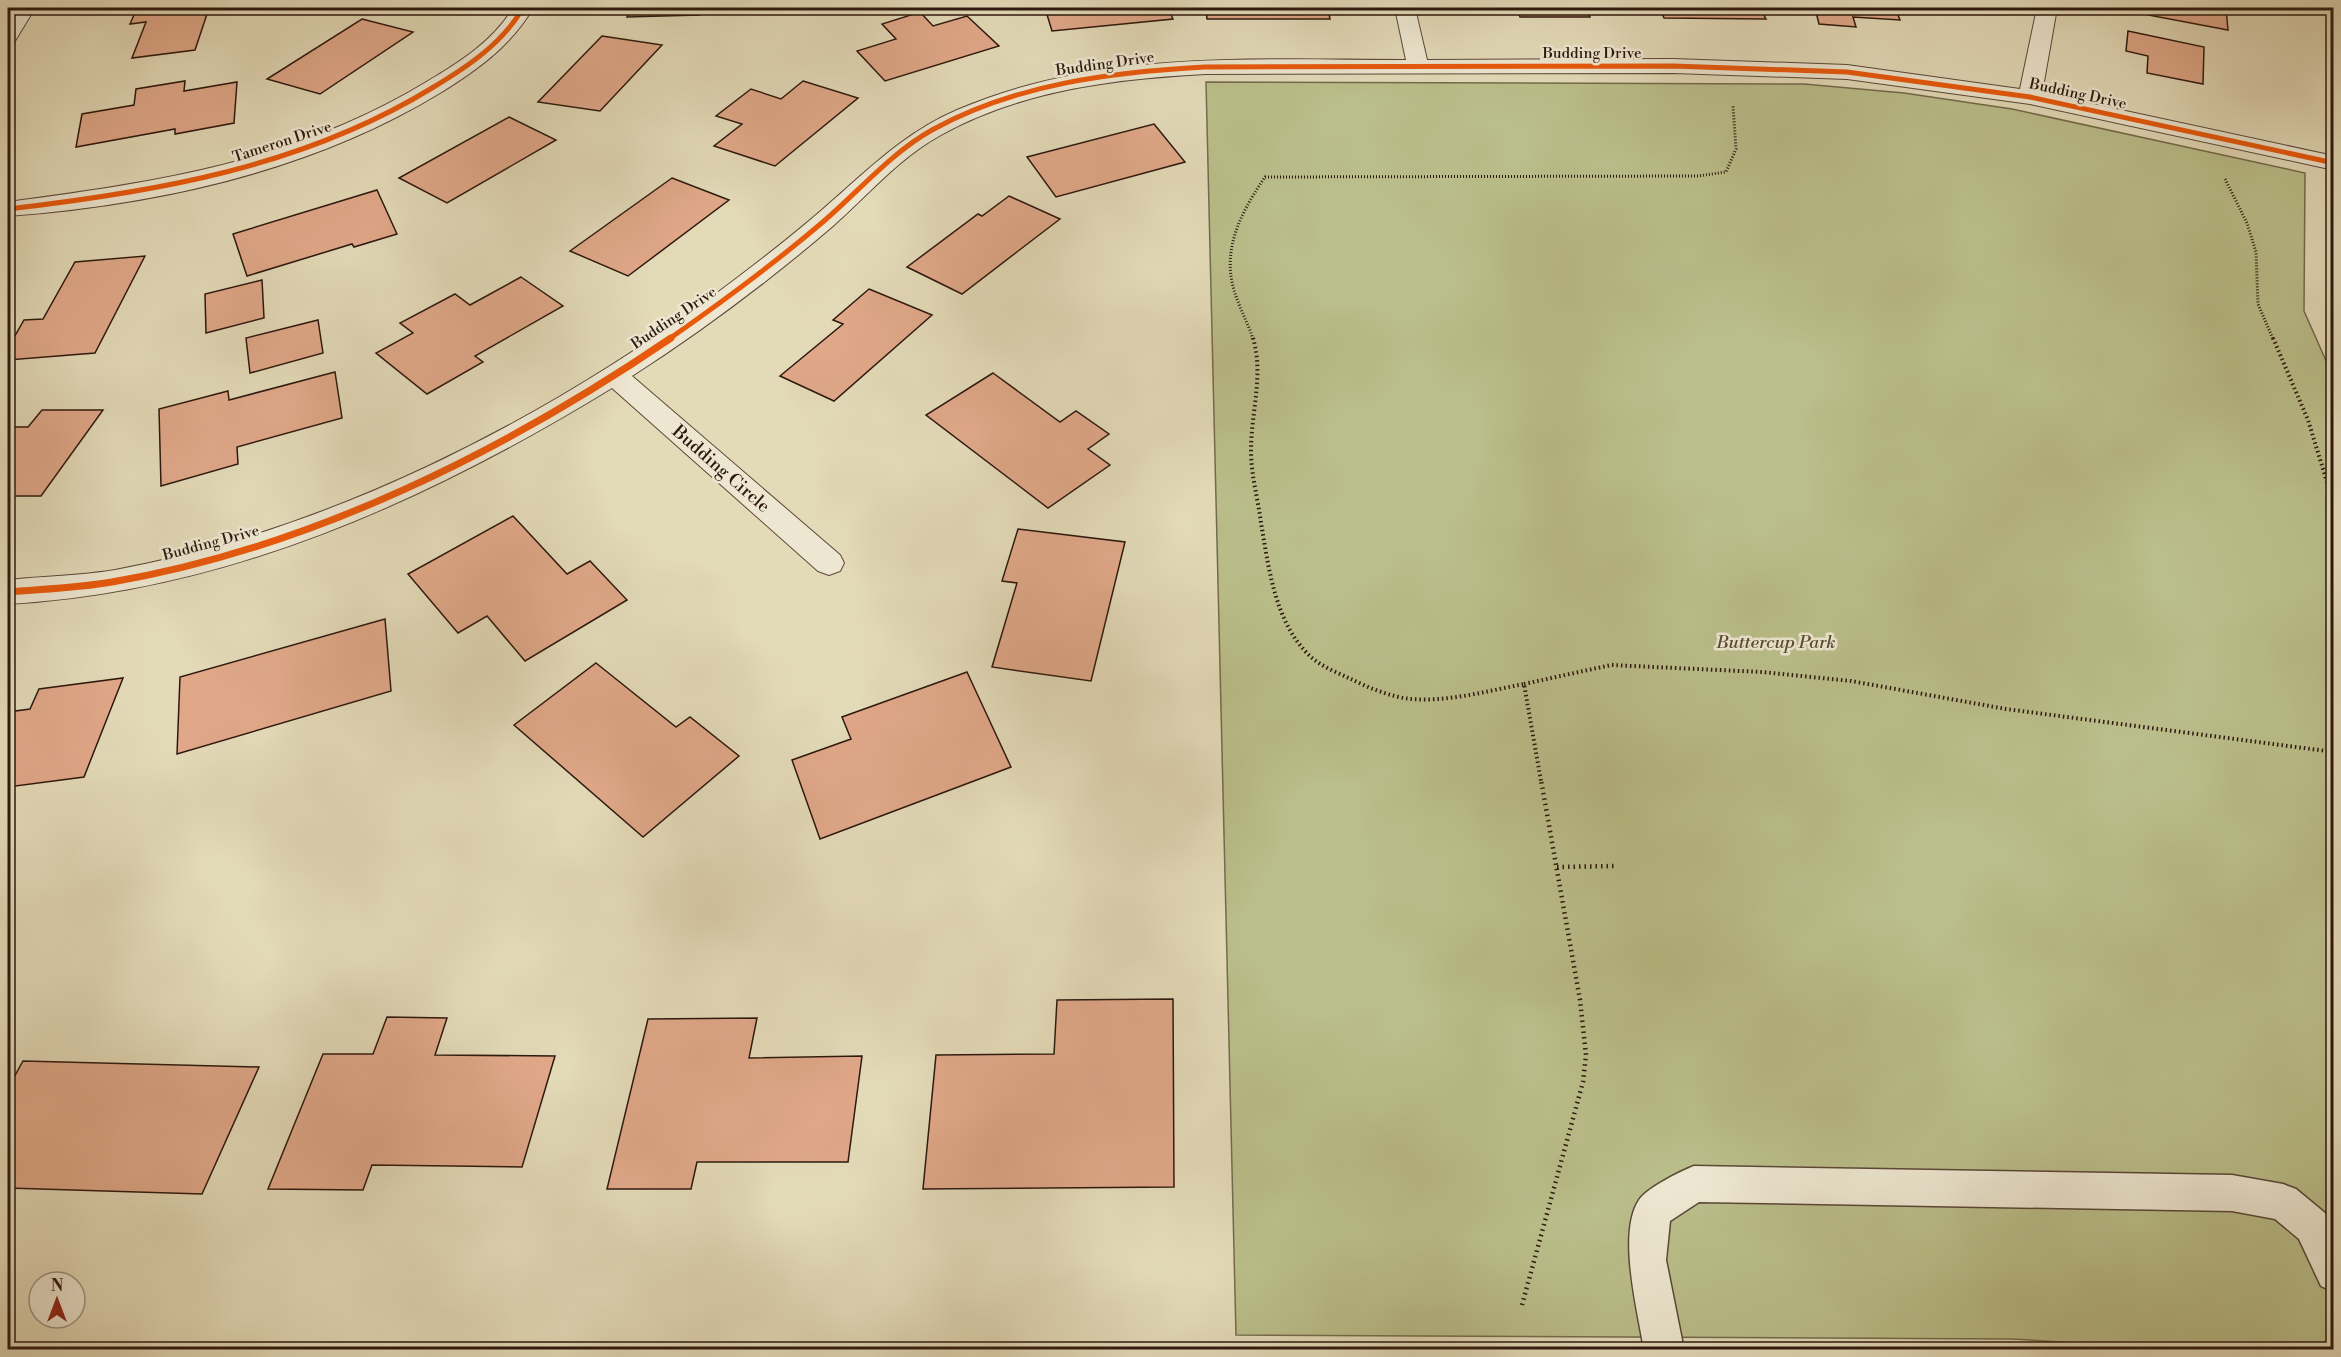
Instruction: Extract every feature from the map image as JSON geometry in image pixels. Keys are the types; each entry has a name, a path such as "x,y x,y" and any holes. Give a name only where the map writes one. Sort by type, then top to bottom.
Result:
{"street":[{"path":"8,37 25,8"},
{"name":"Tameron Drive","path":"8,209 135,193 246,169 350,134 419,99 474,61 517,20 523,8"},
{"path":"1405,8 1418,67"},
{"path":"2030,97 2046,8"},
{"name":"Budding Drive","path":"8,591 113,582 250,549 379,500 500,439 614,375 733,294 828,217 877,171 931,131 994,103 1063,82 1134,70 1205,67 1759,67 1847,72 2030,97 2334,163"},
{"name":"Budding Circle","path":"614,375 829,563"}],"lane":[{"path":"1664,1350 1647,1260 1653,1211 1694,1184 2232,1193 2283,1202 2312,1226 2334,1273"}],"path":[{"path":"1732,96 1737,135 1732,166 1726,172 1719,174 1265,177 1242,211 1232,245 1229,269 1236,296 1252,335 1258,361 1258,387 1250,432 1251,457 1269,568 1278,601 1292,630 1312,657 1342,675 1375,690 1412,699 1445,697 1524,684 1611,665 1762,672 1851,681 2006,709 2334,752"},
{"path":"2221,170 2247,223 2256,252 2258,304 2308,420 2334,505"},
{"path":"1522,1305 1583,1082 1586,1055 1580,1000 1524,684"},
{"path":"1557,867 1615,866"}],"green space":[{"name":"Buttercup Park","path":"1206,82 1804,84 1904,93 2012,109 2305,173 2304,311 2334,379 2333,1349 2179,1349 2012,1339 1236,1335"}],"building":[{"path":"137,8 209,8 195,50 132,58 146,22 130,24"},
{"path":"631,8 703,8 700,15 627,17"},
{"path":"1045,8 1168,8 1173,19 1052,31"},
{"path":"1206,8 1328,8 1330,19 1207,19"},
{"path":"1477,8 1587,8 1590,17 1520,17 1518,11 1478,11"},
{"path":"1660,8 1760,8 1766,19 1664,18"},
{"path":"1815,8 1895,8 1900,20 1853,17 1856,27 1819,24"},
{"path":"2148,8 2226,8 2228,30 2148,15"},
{"path":"920,12 933,26 967,16 999,46 885,81 857,51 896,39 882,24"},
{"path":"362,19 413,32 320,94 267,79"},
{"path":"2128,31 2204,47 2203,84 2147,73 2148,56 2126,51"},
{"path":"602,36 662,45 600,111 538,102"},
{"path":"185,81 184,91 237,82 234,123 175,134 175,129 76,147 82,114 134,105 136,89"},
{"path":"803,81 858,98 775,166 714,146 742,124 716,116 751,89 781,99"},
{"path":"509,117 556,140 447,203 399,178"},
{"path":"1154,124 1185,162 1056,197 1027,157"},
{"path":"672,178 729,200 628,276 570,251"},
{"path":"377,190 397,234 354,247 352,244 247,276 233,234"},
{"path":"1009,196 1060,219 962,294 907,267 978,214 982,216"},
{"path":"145,256 95,353 8,360 8,348 24,320 43,319 75,262"},
{"path":"521,277 563,306 475,356 483,362 427,394 376,353 413,333 400,323 455,294 470,305"},
{"path":"262,280 264,318 206,333 205,294"},
{"path":"869,289 932,315 834,401 780,376 843,324 833,320"},
{"path":"318,320 323,353 250,373 246,338"},
{"path":"335,372 342,418 237,447 238,464 161,486 159,409 228,391 229,400"},
{"path":"993,373 1060,422 1076,411 1109,434 1088,449 1110,465 1048,508 926,415"},
{"path":"42,410 103,410 41,496 8,496 8,427 28,427"},
{"path":"513,516 567,574 590,561 627,600 525,661 487,616 458,633 408,574"},
{"path":"1018,529 1125,542 1091,681 992,667 1017,583 1002,581"},
{"path":"385,619 391,691 177,754 180,677"},
{"path":"596,663 676,727 690,717 739,756 643,837 514,725"},
{"path":"967,672 1011,767 820,839 792,760 851,739 842,717"},
{"path":"123,678 84,777 8,787 8,712 30,709 39,689"},
{"path":"1173,999 1174,1187 923,1189 936,1055 1054,1054 1057,1000"},
{"path":"387,1017 447,1018 435,1055 555,1056 522,1167 372,1165 363,1190 268,1189 323,1054 373,1054"},
{"path":"757,1018 749,1058 862,1056 848,1162 697,1162 691,1189 607,1189 648,1019"},
{"path":"23,1061 259,1067 202,1194 8,1188 8,1088"}],"cycle path":[{"path":"8,209 124,194 182,183 239,170 295,153 349,132 402,107 472,62 510,28 523,8"},
{"path":"8,592 101,584 180,568 310,527 436,473 557,409 669,339 774,261 918,139 965,115 998,102 1066,83 1135,72 1205,67 1673,66 1847,72 2030,97 2334,163"}]}
